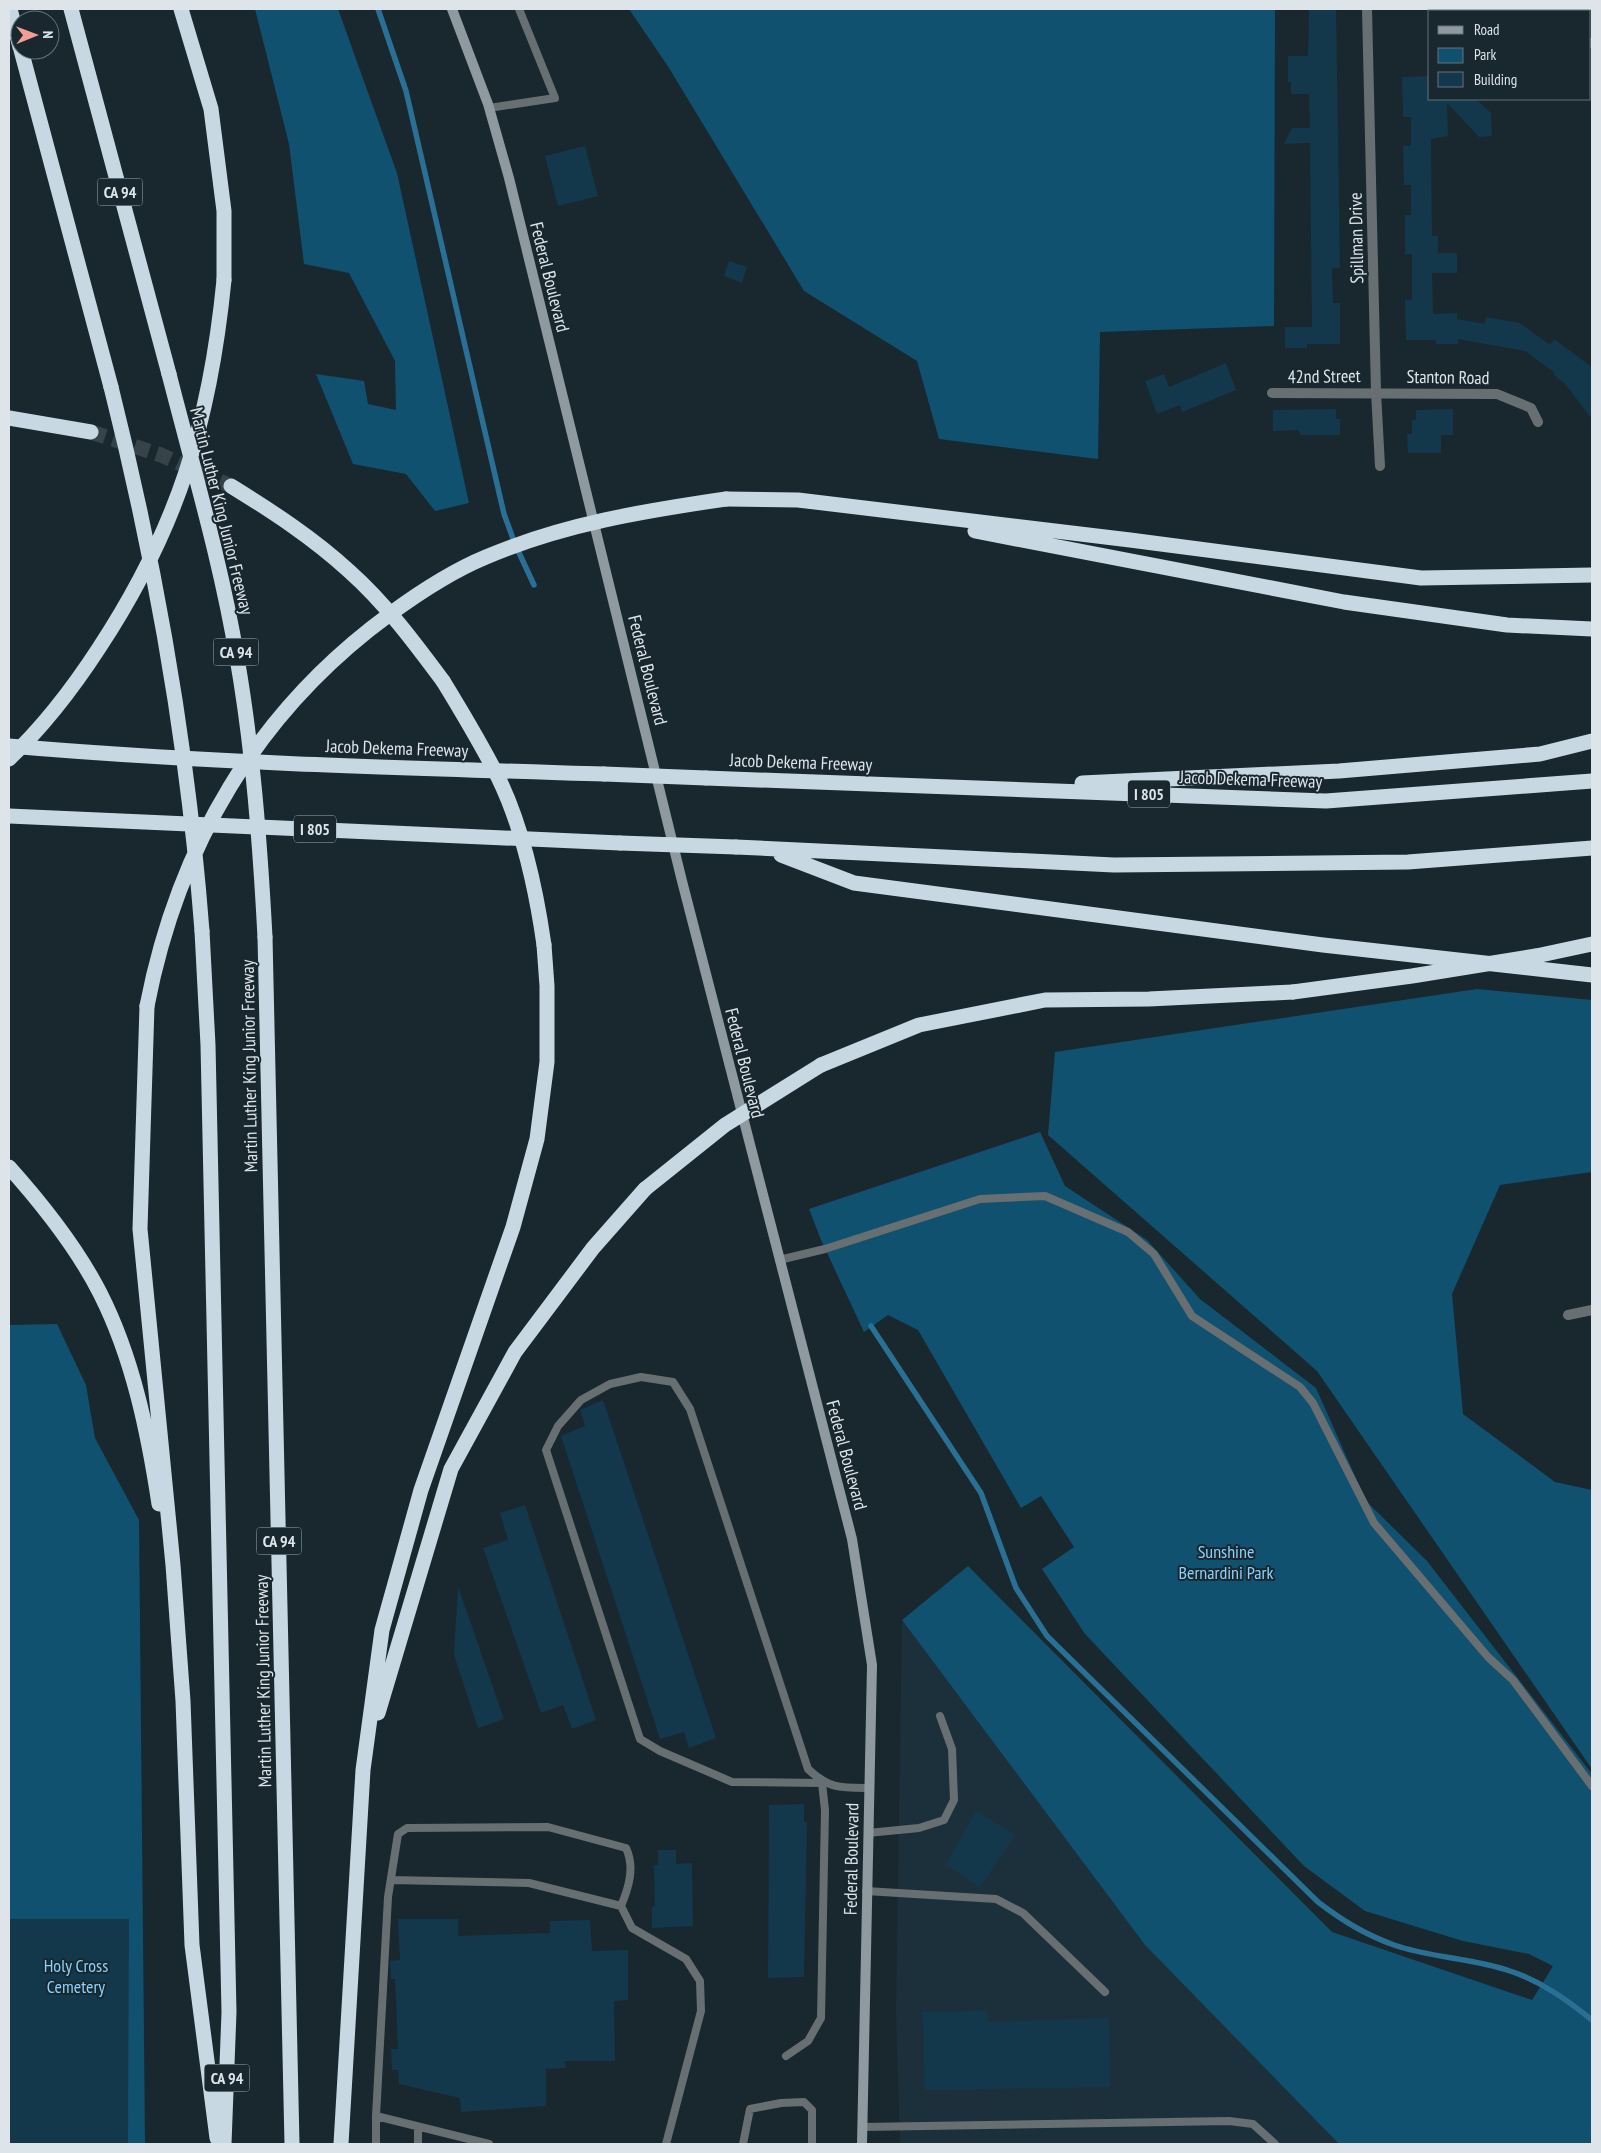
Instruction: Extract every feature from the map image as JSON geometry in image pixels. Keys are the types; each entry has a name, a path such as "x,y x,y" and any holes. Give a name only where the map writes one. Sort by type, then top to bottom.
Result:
{"highway":[{"name":"Martin Luther King Junior Freeway","path":"71,9 207,522 237,657 256,799 265,937 292,2144"},
{"path":"9,759 33,737 66,697 121,615 147,568 182,485 200,432 219,331 224,280 224,211 212,110 182,9"},
{"name":"CA 94","path":"23,60 112,387 142,515 169,663 191,818 202,931 208,1045 229,2012 224,2144"},
{"path":"9,418 43,422 91,432"},
{"path":"231,486 312,539 350,571 382,604 443,681 499,778 511,811 530,871 544,945 547,986 547,1052 537,1138 513,1227 442,1426 392,1590 376,1665 363,1770 341,2144"},
{"path":"218,2144 192,1945 183,1701 178,1630 162,1435 140,1228 147,1006 165,926 198,846 220,801 244,764 282,714 354,640 450,574 486,557 528,541 592,522 726,499 798,500 1130,540 1421,578 1592,575"},
{"path":"858,508 1344,602 1507,625 1592,629"},
{"path":"974,788 1339,771 1540,754 1592,740"},
{"name":"Jacob Dekema Freeway","path":"9,746 106,754 299,764 1326,801 1592,781"},
{"name":"I 805","path":"9,816 1114,865 1408,862 1592,848"},
{"path":"768,850 854,883 1323,945 1592,975"},
{"path":"363,1770 391,1664 452,1469 515,1352 593,1248 645,1189 725,1125 821,1066 919,1025 1045,1000 1149,999 1293,992 1412,976 1536,956 1592,944"},
{"path":"9,1167 50,1215 77,1253 100,1293 123,1347 143,1419 178,1630"}],"main road":[{"name":"Federal Boulevard","path":"452,9 489,108 512,188 779,1260 852,1539 872,1665 862,2144"}],"street":[{"name":"Spillman Drive","path":"1367,9 1376,392 1380,466"},
{"name":"42nd Street","path":"1272,393 1376,392"},
{"name":"Stanton Road","path":"1376,392 1497,394 1531,408 1538,422"},
{"path":"1568,1315 1592,1310"}],"lane":[{"path":"489,108 555,98 519,9"},
{"path":"779,1260 825,1249 980,1199 1045,1196 1128,1232 1154,1254 1192,1316 1300,1387 1313,1403 1374,1523 1488,1657 1512,1680 1592,1786"},
{"path":"786,2056 808,2041 821,2018 825,1810 822,1782 808,1769 690,1409 674,1382 641,1377 610,1384 581,1400 558,1426 546,1450 640,1739 660,1751 732,1782 822,1782 839,1788 869,1788"},
{"path":"868,1833 919,1828 944,1820 954,1800 952,1749 940,1716"},
{"path":"376,2144 388,1897 398,1834 407,1828 548,1827 626,1848 632,1860 627,1892 621,1906 632,1928 686,1959 700,1981 701,2011 666,2144"},
{"path":"391,1880 529,1884 621,1906"},
{"path":"866,1891 996,1899 1023,1912 1105,1992"},
{"path":"743,2144 750,2109 781,2103 804,2102 812,2110 812,2144"},
{"path":"376,2116 484,2144"},
{"path":"862,2128 1229,2121 1253,2124 1275,2144"},
{"path":"418,2126 418,2144"}],"shaded area":[{"path":"902,1620 1145,1945 1339,2144 900,2144 896,2013"}],"green space":[{"path":"255,9 338,9 397,173 469,503 435,511 406,474 353,464 316,374 364,381 368,404 396,410 395,361 349,273 304,264 289,144"},
{"path":"629,9 1275,9 1274,326 1100,332 1098,459 939,439 917,361 804,291 669,68"},
{"path":"1477,989 1592,1000 1592,1172 1500,1185 1452,1294 1463,1414 1555,1482 1592,1490 1592,1769 1317,1371 1048,1135 1055,1052"},
{"name":"Sunshine Bernardini Park","path":"1040,1132 1065,1186 1147,1240 1200,1299 1316,1388 1366,1501 1427,1561 1592,1774 1592,2144 1339,2144 1145,1945 902,1620 968,1566 1332,1932 1532,2000 1553,1966 1529,1954 1463,1941 1365,1911 1304,1866 1085,1634 1042,1569 1074,1547 1041,1496 1021,1508 918,1330 888,1315 864,1332 821,1240 809,1209"},
{"name":"Holy Cross Cemetery","path":"57,1324 86,1385 95,1438 139,1520 145,2144 9,2144 9,1325"}],"building":[{"path":"1309,9 1336,9 1340,268 1332,268 1333,303 1340,303 1340,344 1307,344 1307,348 1285,348 1285,327 1312,327 1310,143 1284,144 1292,128 1310,128 1309,94 1291,94 1291,82 1288,82 1288,56 1308,56"},
{"path":"1428,76 1428,100 1477,100 1491,113 1492,136 1479,137 1447,103 1448,136 1431,139 1432,236 1438,236 1438,253 1457,253 1457,273 1432,273 1433,314 1457,313 1457,319 1485,324 1486,317 1520,323 1550,345 1554,339 1592,367 1592,419 1566,385 1553,374 1555,373 1525,351 1458,339 1458,344 1436,344 1436,340 1406,340 1405,300 1412,300 1412,254 1405,254 1405,215 1411,215 1411,185 1404,185 1403,146 1411,146 1411,117 1403,117 1402,77"},
{"path":"585,146 598,196 558,206 545,156"},
{"path":"729,261 747,267 742,283 724,276"},
{"path":"1226,363 1236,390 1182,412 1180,405 1157,414 1145,381 1164,374 1169,387"},
{"path":"1336,409 1336,419 1340,419 1340,435 1300,435 1299,430 1273,431 1273,410"},
{"path":"1453,409 1453,435 1441,435 1441,453 1408,453 1407,434 1412,434 1412,420 1416,420 1416,410"},
{"path":"603,1400 716,1738 689,1748 684,1732 660,1739 561,1436 585,1426 580,1410"},
{"path":"525,1505 596,1720 572,1729 563,1705 541,1713 483,1548 508,1540 500,1513"},
{"path":"458,1586 504,1719 478,1728 454,1655"},
{"path":"804,1804 804,1822 807,1822 804,1977 768,1978 769,1805"},
{"path":"976,1811 1015,1835 980,1887 946,1865"},
{"path":"658,1850 676,1850 676,1864 692,1863 693,1926 652,1928 652,1907 655,1906 654,1865 658,1865"},
{"path":"9,1919 129,1919 128,2144 9,2144"},
{"path":"398,1919 458,1919 458,1936 550,1933 550,1921 590,1920 592,1951 628,1950 628,2000 614,2001 615,2061 565,2061 566,2068 546,2069 546,2106 461,2112 460,2098 399,2084 398,2070 392,2070 391,2049 398,2049 395,1979 391,1979 390,1961 400,1960"},
{"path":"987,2011 988,2022 1109,2018 1110,2087 925,2090 923,2012"}],"waterway":[{"path":"378,9 406,91 504,514 515,544 534,585"},
{"path":"871,1326 981,1493 1016,1588 1047,1636 1318,1902 1354,1926 1394,1945 1423,1953 1481,1963 1521,1975 1553,1992 1592,2020"}],"tunnel":[{"path":"91,432 161,455 231,486"}]}
